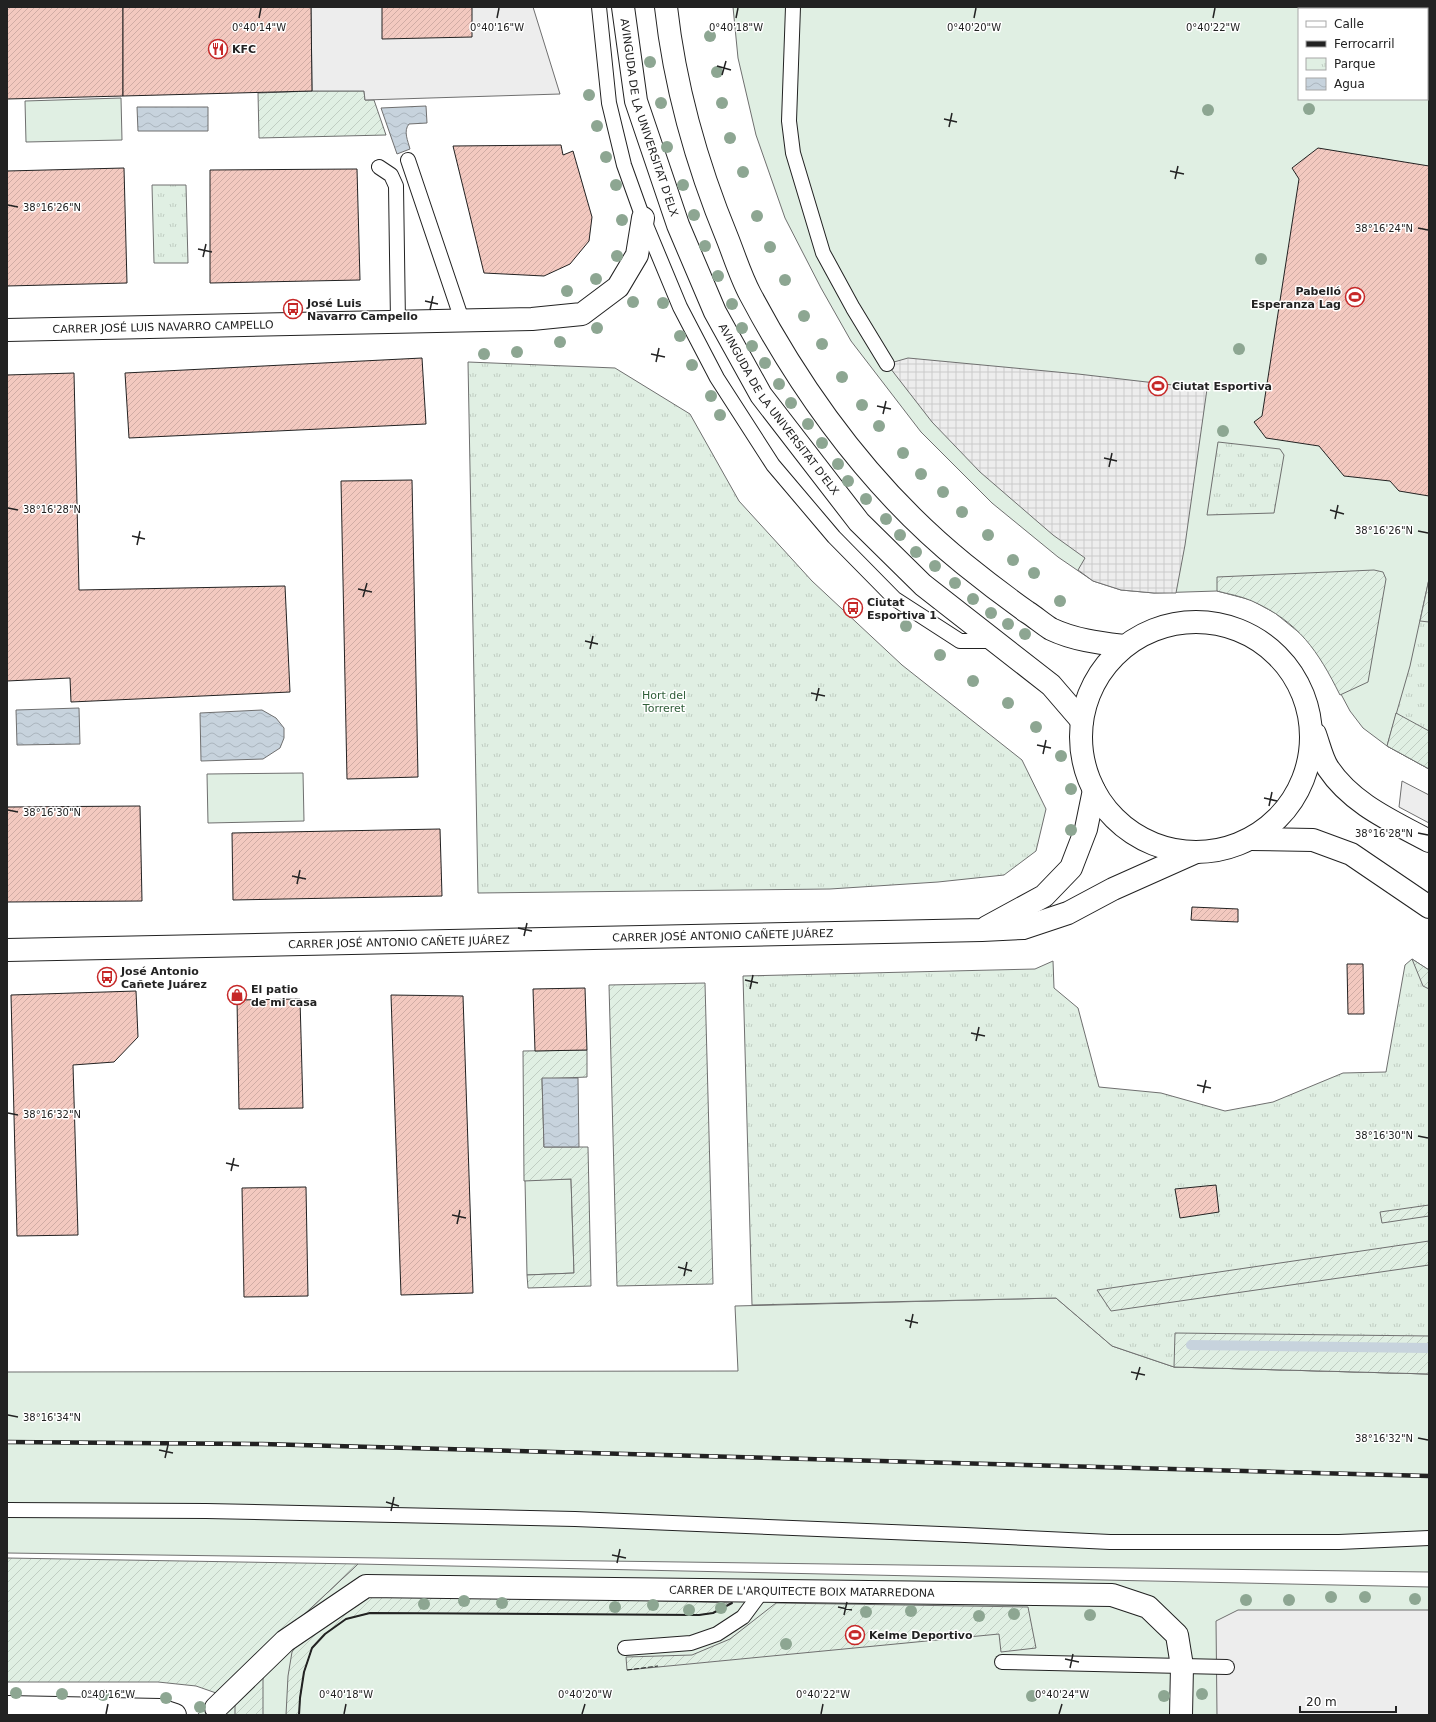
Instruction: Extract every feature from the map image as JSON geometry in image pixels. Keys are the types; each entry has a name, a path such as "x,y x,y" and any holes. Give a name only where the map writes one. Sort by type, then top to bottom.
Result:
{"main road":[{"name":"AVINGUDA DE LA UNIVERSITAT D'ELX","path":"623,7 636,101 678,225 714,312 761,395 859,522 923,585 1051,684 1082,721"},
{"path":"666,7 670,45 689,132 720,223 749,292 788,362 833,427 883,487 934,540 992,587 1051,628 1080,640 1124,646"},
{"name":"CARRER JOSÉ LUIS NAVARRO CAMPELLO","path":"7,330 532,319 582,314 618,287 637,255 643,218"},
{"path":"1312,728 1310,758 1301,786 1285,811 1250,839 1224,849 1196,852 1160,846 1128,830 1103,805 1094,790 1084,762 1081,744 1082,721 1087,699 1096,680 1109,662 1124,646 1143,634 1172,624 1187,622 1210,622 1232,627 1253,636 1265,644 1287,665 1300,684 1308,705 1312,728 1327,767 1347,792 1373,811 1429,841"},
{"name":"CARRER JOSÉ ANTONIO CAÑETE JUÁREZ","path":"982,930 1044,896 1071,868 1086,829 1094,790"},
{"path":"1250,839 1313,840 1352,854 1429,907"},
{"name":"CARRER JOSÉ ANTONIO CAÑETE JUÁREZ","path":"7,950 1023,928 1068,913 1113,889 1196,852"},
{"name":"CARRER DE L'ARQUITECTE BOIX MATARREDONA","path":"216,1708 285,1641 366,1586 763,1590 1112,1596 1148,1607 1177,1635 1182,1674 1181,1715"},
{"path":"7,1707 77,1712 160,1710 175,1715"}],"lane":[{"path":"598,7 609,103 624,165 643,218 683,313 717,378 773,465 834,537 895,600 960,641 996,641"},
{"path":"793,7 789,121 793,153 823,253 852,308 887,364"},
{"path":"408,160 462,320"},
{"path":"379,167 391,175 396,186 398,322"},
{"path":"7,1510 206,1511 575,1519 1110,1542 1339,1542 1429,1538"},
{"path":"625,1648 690,1644 717,1634 743,1617 763,1590"},
{"path":"1002,1662 1182,1674 1227,1667"}],"green space":[{"name":"Ciutat Esportiva","path":"733,7 1429,7 1429,769 1387,746 1363,728 1350,711 1326,666 1307,639 1275,613 1251,600 1217,591 1154,593 1121,590 1093,581 1058,557 992,503 921,432 851,341 821,288 785,218 756,135 738,58"},
{"path":"364,91 365,100 374,100 386,135 259,138 258,93"},
{"path":"121,98 122,140 26,142 25,101"},
{"path":"152,185 186,185 188,263 154,263"},
{"name":"Hort del Torreret","path":"468,362 615,368 690,414 739,501 812,581 902,665 1022,760 1046,809 1036,851 1004,875 938,882 830,889 478,893"},
{"path":"1218,442 1280,449 1284,455 1274,513 1207,515"},
{"path":"1374,570 1383,572 1386,579 1368,682 1340,695 1315,651 1295,628 1268,609 1252,601 1239,596 1217,591 1217,577"},
{"path":"1429,579 1429,769 1387,746 1410,666"},
{"path":"1429,579 1429,622 1420,621"},
{"path":"1396,713 1429,731 1429,769 1387,746"},
{"path":"303,773 304,821 208,823 207,774"},
{"path":"1412,959 1429,970 1429,1374 1174,1367 1112,1346 1056,1298 752,1305 743,976 1035,969 1053,961 1054,988 1078,1008 1099,1087 1161,1093 1225,1111 1273,1102 1343,1073 1386,1072 1405,965"},
{"path":"1412,959 1429,970 1429,989 1423,986"},
{"path":"705,983 713,1284 617,1286 609,985"},
{"path":"587,1050 587,1077 542,1079 544,1147 588,1147 591,1286 528,1288 527,1275 574,1273 571,1179 524,1181 523,1051"},
{"path":"571,1179 574,1273 527,1275 525,1180"},
{"path":"1429,1205 1429,1216 1382,1223 1380,1212"},
{"path":"1429,1241 1429,1265 1111,1311 1097,1290"},
{"path":"1056,1298 1112,1346 1174,1367 1429,1374 1429,1572 7,1553 7,1372 738,1371 735,1306"},
{"path":"1175,1333 1429,1336 1429,1374 1174,1367"},
{"path":"7,1558 358,1564 219,1694 196,1686 158,1682 7,1682"},
{"name":"Kelme Deportivo","path":"358,1564 1429,1587 1429,1715 197,1715"},
{"path":"420,1594 732,1603 713,1613 699,1615 370,1613 346,1619 325,1634 312,1648 304,1672 299,1715 286,1715 288,1676 292,1652 304,1635 366,1595"},
{"path":"776,1603 1028,1607 1036,1648 1001,1652 999,1634 627,1670 626,1657 692,1655 730,1639"},
{"path":"263,1672 263,1715 235,1715 235,1700"}],"shaded area":[{"path":"311,7 533,7 560,94 365,100 364,91 312,91"},
{"path":"908,358 1078,374 1207,389 1185,545 1176,593 1121,590 1093,581 1078,570 1085,558 1053,535 980,472 932,422 887,364"},
{"path":"1402,781 1429,795 1429,823 1399,807"},
{"path":"1238,1610 1429,1610 1429,1715 1217,1715 1216,1621"}],"water":[{"path":"426,106 427,123 409,124 406,133 410,149 397,154 381,108"},
{"path":"137,107 208,107 208,131 138,131"},
{"path":"79,708 80,744 17,745 16,710"},
{"path":"262,710 276,718 284,728 284,738 280,748 263,759 201,761 200,713"},
{"path":"542,1078 578,1078 579,1147 544,1147"}],"building":[{"path":"7,7 123,7 123,96 7,99"},
{"name":"KFC","path":"123,7 311,7 312,91 123,96"},
{"path":"382,7 472,7 472,37 382,39"},
{"path":"561,145 563,155 573,151 592,217 589,241 570,264 544,276 484,273 453,146"},
{"name":"Pabelló Esperanza Lag","path":"1318,148 1429,166 1429,496 1399,491 1390,481 1344,476 1319,446 1266,438 1254,422 1262,416 1299,179 1292,168"},
{"path":"124,168 127,283 7,286 7,171"},
{"path":"357,169 360,280 210,283 210,170"},
{"path":"422,358 426,424 129,438 125,373"},
{"path":"74,373 79,590 285,586 290,692 71,702 70,678 7,681 7,375"},
{"path":"412,480 418,777 347,779 341,481"},
{"path":"140,806 142,901 7,902 7,807"},
{"path":"440,829 442,896 233,900 232,833"},
{"path":"1192,907 1238,909 1238,922 1191,920"},
{"path":"1347,964 1363,964 1364,1014 1348,1014"},
{"path":"585,988 587,1050 535,1051 533,989"},
{"path":"136,991 138,1037 114,1062 73,1065 78,1235 17,1236 11,995"},
{"path":"391,995 463,996 473,1293 401,1295"},
{"path":"300,999 303,1108 239,1109 237,1000"},
{"path":"1216,1185 1219,1212 1180,1218 1175,1189"},
{"path":"306,1187 308,1296 244,1297 242,1188"}],"waterway":[{"path":"1191,1345 1429,1348"}],"railway":[{"path":"7,1442 262,1444 1429,1476"}],"fence":[{"path":"627,1670 658,1666"}],"wall":[{"path":"299,1715 304,1672 312,1648 325,1634 346,1619 370,1613 699,1615 713,1613 732,1603"}],"place":[{"name":"KFC","path":"218,49"},
{"name":"Pabelló Esperanza Lag","path":"1355,297"},
{"name":"José Luis Navarro Campello","path":"293,309"},
{"name":"Ciutat Esportiva","path":"1158,386"},
{"name":"Ciutat Esportiva 1","path":"853,608"},
{"name":"José Antonio Cañete Juárez","path":"107,977"},
{"name":"El patio de mi casa","path":"237,995"},
{"name":"Kelme Deportivo","path":"855,1635"}]}
